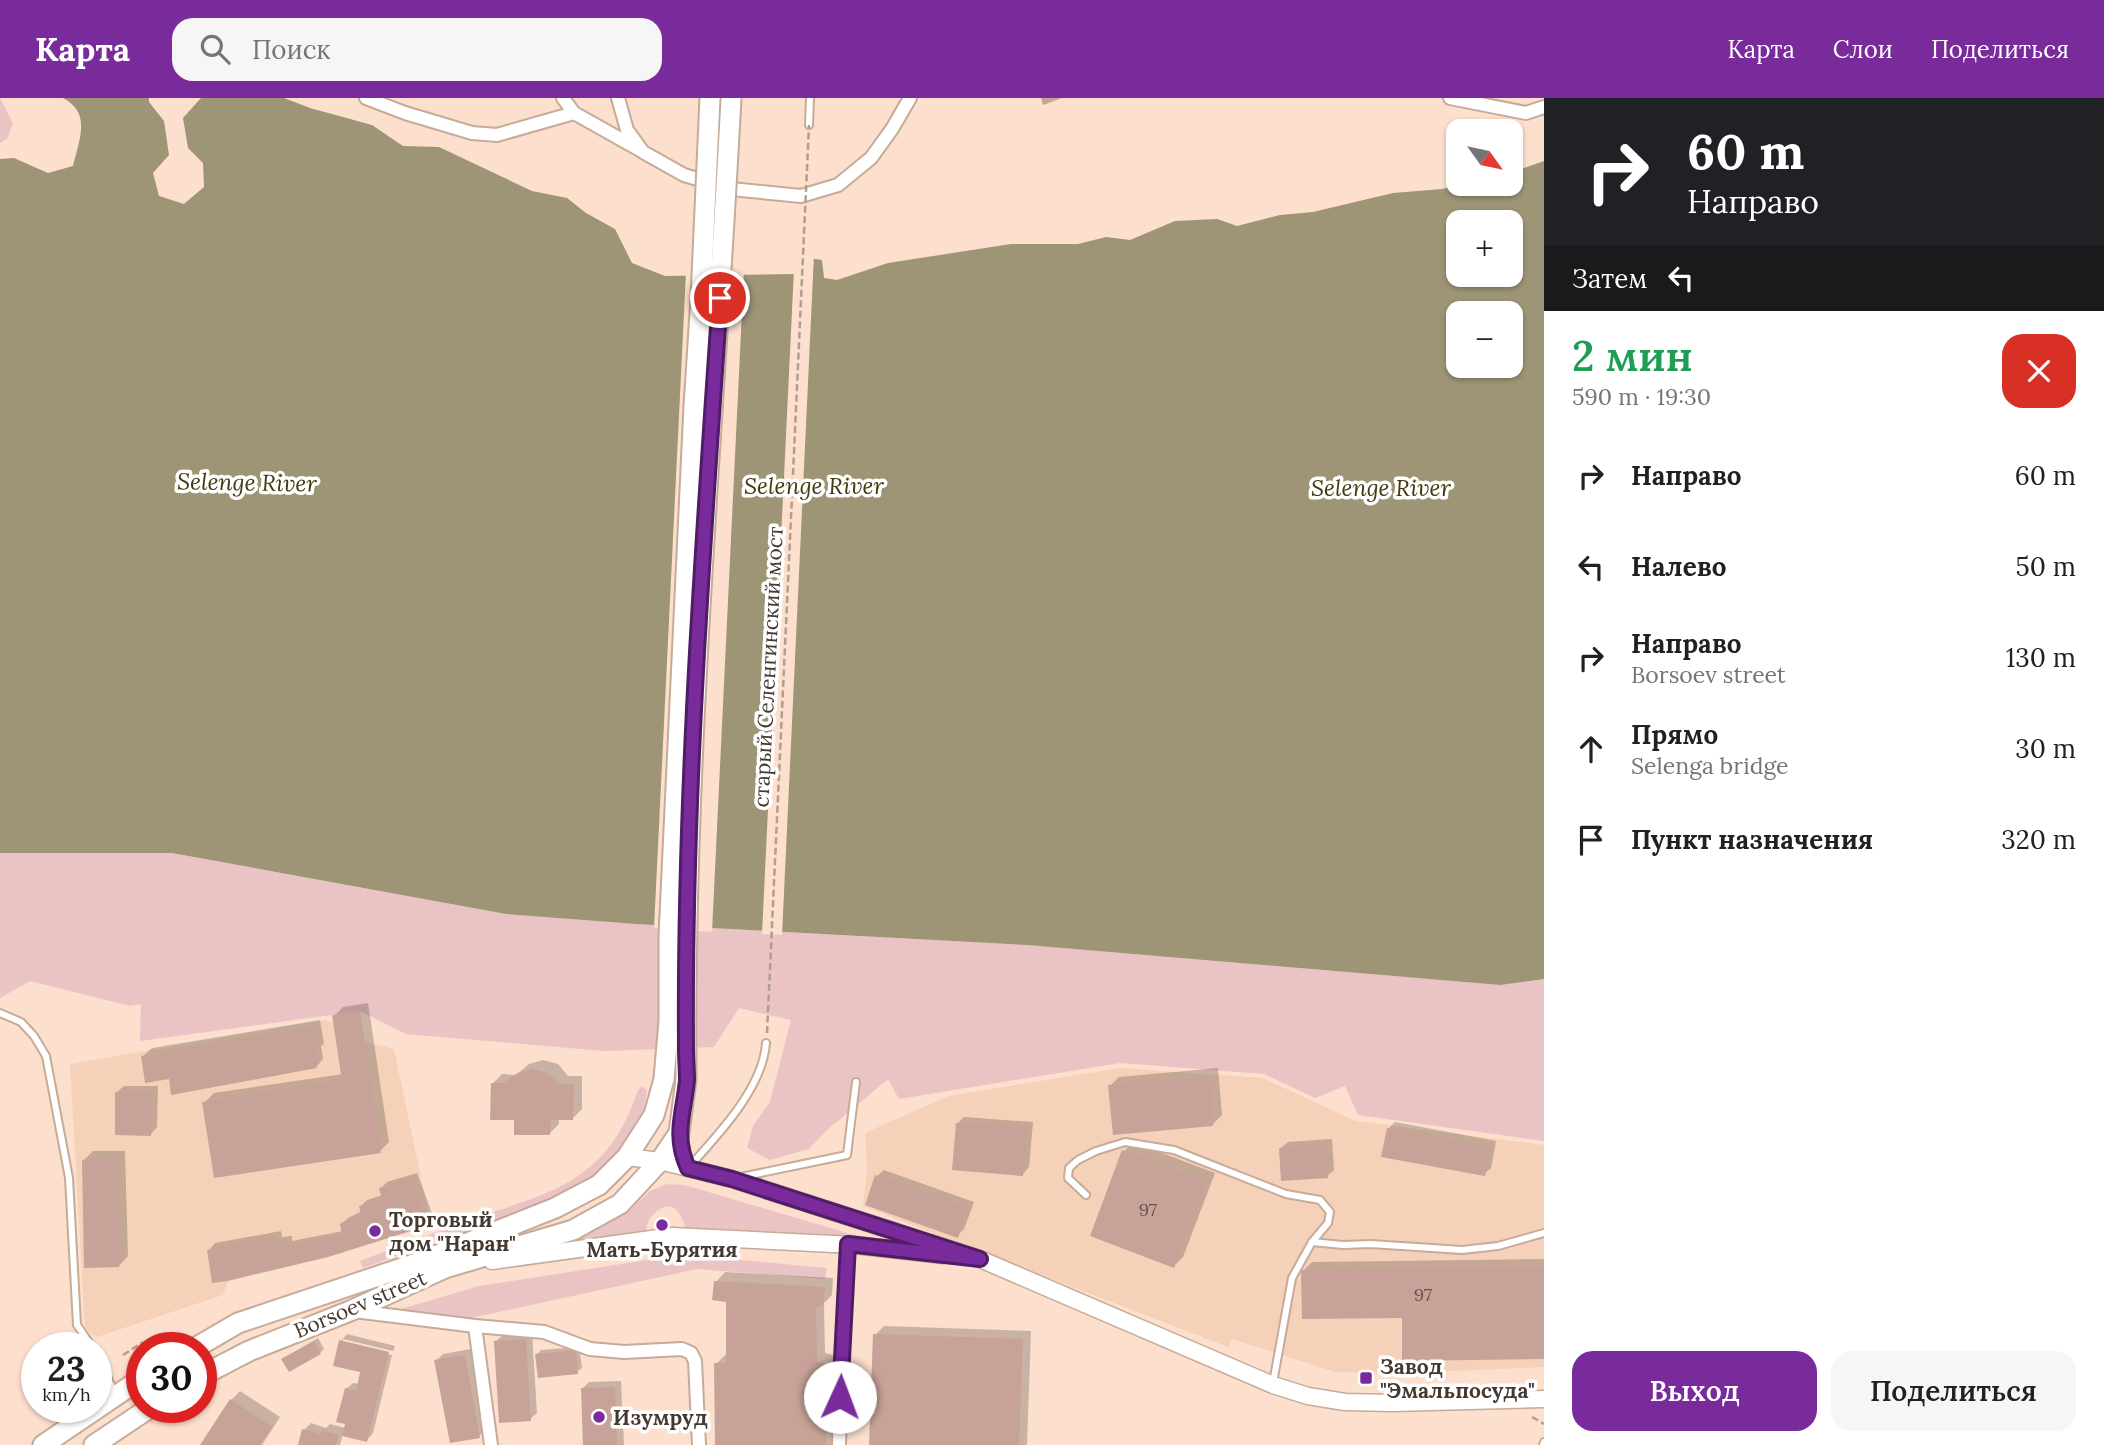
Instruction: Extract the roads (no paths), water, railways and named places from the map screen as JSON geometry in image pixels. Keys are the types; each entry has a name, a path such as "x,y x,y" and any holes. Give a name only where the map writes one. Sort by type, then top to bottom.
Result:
{"main road":[{"name":"Borsoev street","path":"217,1335 238,1323 420,1262 555,1208 599,1185 627,1157 654,1115 664,1079 669,1021 668,936 710,98"},
{"name":"Borsoev street","path":"217,1367 248,1351 350,1311 445,1268 573,1230 620,1203 660,1161 679,1133 687,1080 686,931 692,767 732,98"},
{"path":"43,1445 126,1389"},
{"path":"94,1445 127,1423"}],"street":[{"path":"366,98 472,133 498,135 574,113"},
{"path":"563,98 574,113 684,175 731,189 801,196 838,186 871,158 892,130 910,98"},
{"path":"572,98 574,113"},
{"path":"618,98 627,130 643,152"},
{"path":"1451,98 1526,113 1544,107"},
{"path":"679,1133 681,1154 688,1168"},
{"path":"627,1157 660,1161 732,1179 980,1259 1273,1385 1308,1396 1345,1402 1393,1403 1544,1399"},
{"path":"445,1268 673,1236 848,1244 980,1259"},
{"path":"839,1445 848,1244"},
{"path":"350,1311 544,1332 590,1349 624,1352 682,1349 691,1353 695,1361 699,1445"},
{"path":"475,1326 491,1445"}],"lane":[{"path":"809,125 810,98"},
{"path":"0,1013 21,1021 46,1056 69,1178 77,1325 82,1332"},
{"path":"688,1168 714,1139 759,1076 766,1043"},
{"path":"732,1179 846,1155 856,1082"},
{"path":"1086,1195 1068,1178 1069,1168 1096,1150 1125,1142 1174,1150 1286,1194 1320,1200 1330,1212 1328,1223 1312,1242 1292,1278 1273,1385"},
{"path":"1312,1242 1462,1250 1498,1246 1544,1233"},
{"path":"112,1387 116,1396"}],"water":[{"name":"Selenge River","path":"63,98 149,98 149,102 164,121 169,155 153,173 159,196 184,204 204,187 203,163 188,148 183,118 201,98 284,98 372,125 403,146 439,147 532,191 567,198 586,213 615,229 632,263 665,276 796,274 802,257 822,260 824,278 837,280 888,263 1011,244 1078,244 1106,237 1130,240 1175,221 1217,219 1237,226 1393,193 1446,188 1446,196 1523,196 1523,168 1544,161 1544,979 1500,985 1027,945 636,924 506,914 172,853 0,853 0,159 14,158 48,173 73,166 81,128 78,111"}],"place":[{"name":"Мать-Бурятия","path":"662,1225"},
{"name":"Торговый дом \"Наран\"","path":"375,1231"},
{"name":"Завод \"Эмальпосуда\"","path":"1366,1378"},
{"name":"Изумруд","path":"599,1417"}]}
